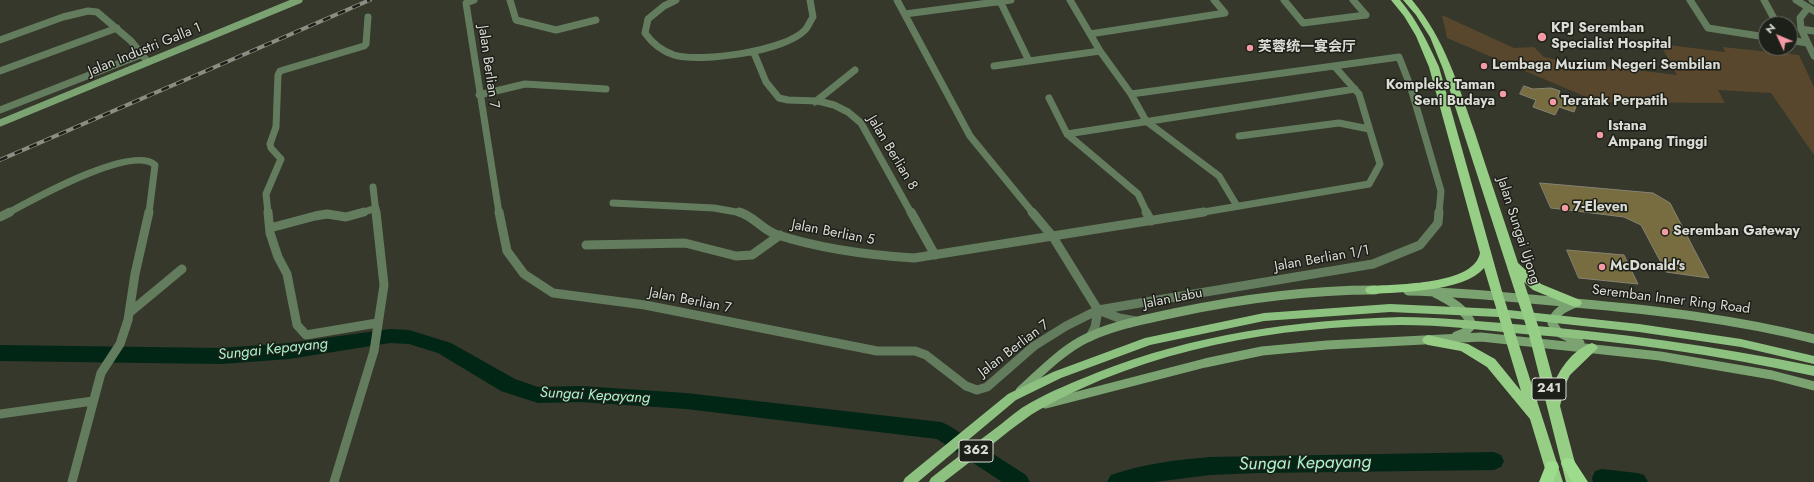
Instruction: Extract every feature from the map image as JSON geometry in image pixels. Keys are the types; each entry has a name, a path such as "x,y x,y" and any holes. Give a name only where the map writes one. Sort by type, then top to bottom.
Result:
{"highway":[{"name":"241","path":"1395,0 1408,16 1420,36 1434,67 1497,295 1539,425 1551,477"},
{"name":"Jalan Sungai Ujong","path":"1407,0 1419,14 1434,37 1448,69 1523,298 1537,343 1560,435 1575,476"},
{"path":"1370,290 1426,285 1473,273 1485,259 1486,253"},
{"path":"1512,264 1537,287 1576,303"},
{"path":"1428,340 1464,347 1491,362 1539,425"},
{"path":"1554,407 1558,385 1566,369 1575,359 1592,348"}],"main road":[{"name":"Jalan Industri Galla 1","path":"0,123 299,0"},
{"name":"Jalan Labu","path":"909,482 1000,408 1069,349 1090,337 1136,321 1250,299 1298,294 1370,290 1432,291 1497,295"},
{"path":"1432,291 1453,302 1466,313 1470,319 1472,325 1469,329 1452,338"},
{"name":"362","path":"1497,295 1523,298"},
{"name":"Seremban Inner Ring Road","path":"1523,298 1643,308 1729,319 1814,339"},
{"path":"1576,303 1559,311 1554,317 1552,324 1555,330 1566,338 1592,348"},
{"path":"1012,397 1056,375 1149,341 1264,316 1390,308 1499,313 1639,328 1741,343 1814,360"},
{"path":"1032,408 1082,383 1152,358 1234,337 1305,326 1402,321 1553,332 1642,341 1753,358 1814,371"},
{"name":"362","path":"935,482 1032,408 1205,363 1262,351 1327,345 1452,338 1481,338 1537,343"},
{"path":"1537,343 1660,356 1772,375 1814,386"}],"street":[{"name":"Jalan Berlian 7","path":"474,0 466,3 479,95 500,221 507,251 524,274 553,293 645,305 877,351 915,351 926,355 966,386 977,390 986,387 1034,346 1066,326 1098,310"},
{"path":"510,0 516,20 556,30 596,20"},
{"path":"676,0 664,6 648,19 645,33 651,41 678,56 702,57 754,53 777,46 806,32 811,24 812,13 810,0"},
{"path":"897,0 970,136 1053,238 1098,310 1119,318 1136,321"},
{"path":"905,14 1011,0"},
{"path":"1070,0 1100,51 1131,94 1146,121 1219,176 1237,206"},
{"path":"1090,34 1225,13 1214,0"},
{"path":"1284,0 1303,23 1366,15 1353,0"},
{"path":"1690,0 1708,28 1758,36"},
{"path":"1764,0 1773,16"},
{"path":"1796,0 1811,9 1800,18 1801,29 1814,56"},
{"path":"1000,2 1029,61"},
{"path":"0,40 82,12 97,12 130,38 148,62"},
{"path":"368,17 366,44 364,46 280,71 278,75 276,127 270,144 271,148 281,159 266,194 270,228 278,257 287,274 297,325 302,332 306,334 314,334 377,325"},
{"path":"0,71 117,28"},
{"path":"1801,29 1814,31"},
{"path":"1798,41 1807,43"},
{"path":"994,66 1100,51"},
{"name":"Jalan Berlian 8","path":"754,53 768,84 778,97 786,100 833,103 851,112 861,123 935,255"},
{"path":"0,110 143,54"},
{"name":"Jalan Berlian 1/1","path":"1098,310 1374,264 1420,245 1438,223 1442,191 1410,85 1399,57 1336,67"},
{"path":"1131,94 1336,67 1360,94 1370,129 1339,123 1239,136"},
{"path":"815,102 855,70"},
{"path":"479,95 525,84 606,89"},
{"path":"1067,134 1355,89"},
{"path":"1049,98 1067,134 1138,194 1151,221"},
{"name":"Jalan Berlian 5","path":"613,203 714,208 741,212 773,233 802,242 872,254 914,258 1053,238 1369,184 1380,164 1370,129"},
{"path":"0,217 46,192 114,164 138,160 153,163 155,165 151,202 135,274 129,313 120,344 101,373 72,482"},
{"path":"334,482 374,351 384,285 373,187"},
{"path":"270,228 321,215 327,214 346,217 376,208"},
{"path":"586,245 685,243 736,256 752,255 780,235"},
{"path":"129,313 155,293 182,268"},
{"path":"1090,337 1095,327 1098,310"},
{"path":"0,414 93,401"}],"shaded area":[{"path":"1442,15 1514,48 1534,47 1544,57 1562,61 1677,75 1660,44 1725,52 1723,47 1758,51 1758,56 1799,55 1814,87 1814,155 1771,93 1718,90 1725,103 1598,102 1447,38"}],"building":[{"name":"Teratak Perpatih","path":"1524,86 1533,89 1551,88 1560,91 1558,97 1577,104 1574,112 1559,107 1555,115 1533,107 1536,100 1520,94"},
{"name":"Seremban Gateway","path":"1540,183 1653,193 1670,203 1709,278 1666,272 1641,225 1624,217 1551,208"},
{"name":"McDonald's","path":"1567,250 1624,255 1638,284 1579,278"}],"waterway":[{"name":"Sungai Kepayang","path":"0,353 221,356 289,351 390,336 409,337 444,348 508,385 538,395 581,394 686,401 941,431 1019,482"},
{"name":"Sungai Kepayang","path":"1118,482 1164,471 1233,464 1494,461"},
{"name":"Sungai Kepayang","path":"1602,478 1637,482"}],"railway":[{"path":"0,160 370,0"}],"place":[{"name":"KPJ Seremban Specialist Hospital","path":"1542,37"},
{"name":"芙蓉统一宴会厅","path":"1250,48"},
{"name":"Lembaga Muzium Negeri Sembilan","path":"1484,66"},
{"name":"Kompleks Taman Seni Budaya","path":"1503,94"},
{"name":"Teratak Perpatih","path":"1553,102"},
{"name":"Istana Ampang Tinggi","path":"1600,135"},
{"name":"7-Eleven","path":"1565,208"},
{"name":"Seremban Gateway","path":"1665,232"},
{"name":"McDonald's","path":"1602,267"}]}
